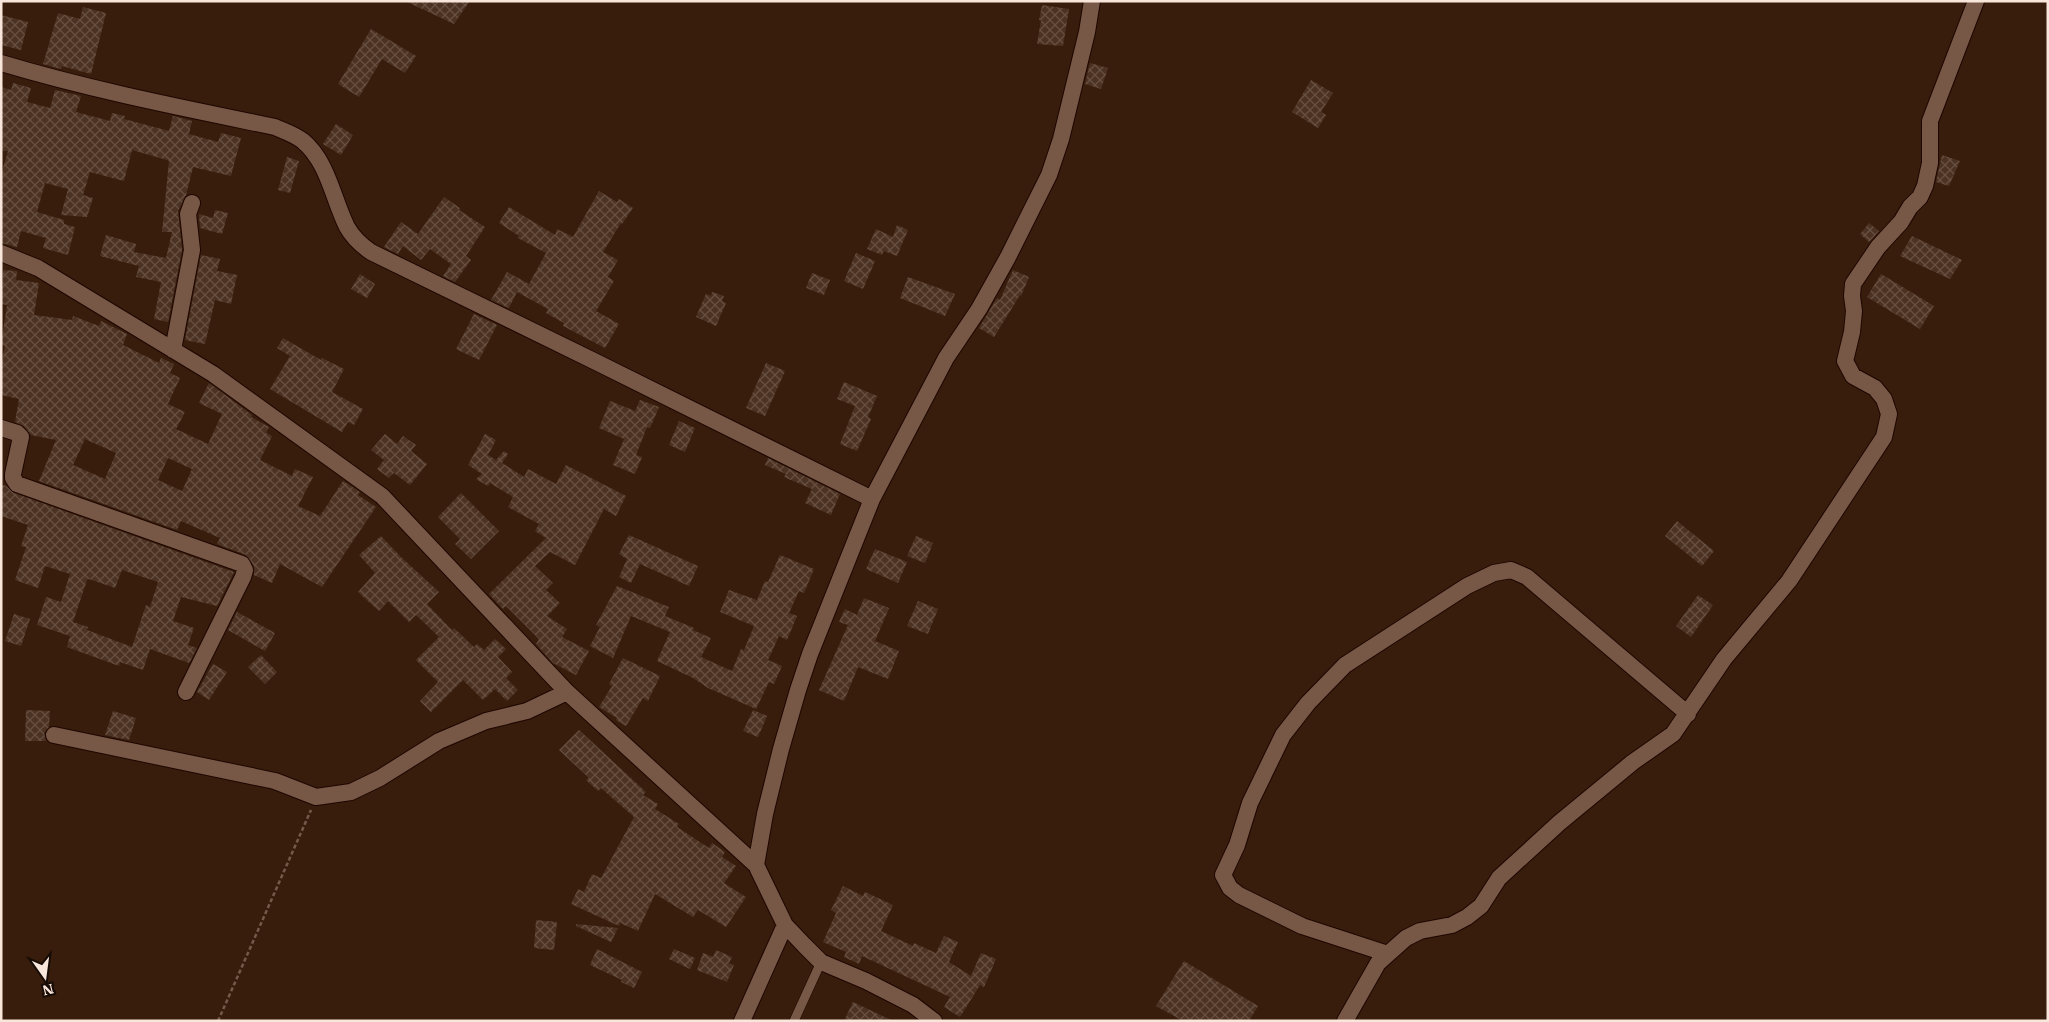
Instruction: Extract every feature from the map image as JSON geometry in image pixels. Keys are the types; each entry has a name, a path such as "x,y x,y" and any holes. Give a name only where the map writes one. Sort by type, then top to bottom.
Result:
{"street":[{"path":"756,865 769,795 798,690 872,499 946,358 979,309 1004,264 1049,175 1063,130 1088,32 1092,1"},
{"path":"1345,1021 1378,963 1406,938 1420,931 1452,925 1467,917 1481,906 1499,878 1559,823 1633,762 1673,734 1724,659 1789,581 1884,436 1889,414 1884,400 1875,388 1853,376 1844,361 1852,332 1854,311 1853,284 1878,247 1901,222 1910,207 1920,197 1925,186 1930,162 1930,121 1976,1"},
{"path":"1,63 119,94 275,127 292,134 304,142 315,156 327,176 347,228 358,243 371,252 872,499"},
{"path":"173,350 192,250 188,214 192,203"},
{"path":"1,253 38,268 212,374 382,496 567,692 756,865 785,925 821,962 866,981 905,1001 934,1021"},
{"path":"1,428 21,437 12,478 17,484 242,564 245,570 243,576 186,692"},
{"path":"1388,954 1302,926 1239,895 1230,888 1223,875 1237,845 1250,803 1283,736 1308,702 1345,666 1466,586 1494,573 1511,570 1527,577 1688,714"},
{"path":"54,735 275,781 316,797 351,792 380,778 439,741 486,721 527,711 567,692"},
{"path":"742,1021 785,925"}],"lane":[{"path":"794,1021 821,962"}],"path":[{"path":"218,1021 316,797"}],"building":[{"path":"405,1 470,1 454,24"},
{"path":"1042,5 1069,9 1063,46 1037,44"},
{"path":"83,7 106,13 91,74 62,66 61,69 43,64 58,13 80,19"},
{"path":"1,15 28,22 21,50 1,45"},
{"path":"371,29 416,56 405,73 382,59 359,97 338,84"},
{"path":"1090,63 1108,68 1101,89 1085,84"},
{"path":"1311,80 1333,93 1321,112 1326,115 1318,128 1292,112"},
{"path":"13,83 31,88 27,102 50,108 55,90 81,96 76,112 110,121 112,113 125,116 124,119 169,131 173,116 192,121 189,134 218,142 221,133 241,138 231,176 193,167 186,195 178,211 182,250 168,322 154,319 161,282 136,277 139,266 100,256 106,235 136,244 134,252 166,258 172,232 162,232 169,161 167,160 132,150 124,181 90,172 83,195 93,198 87,217 61,215 68,189 45,183 37,212 64,220 64,224 75,227 68,255 43,248 46,238 21,231 17,247 1,243 1,175 8,151 1,151 1,87 11,90"},
{"path":"336,124 353,135 341,155 323,144"},
{"path":"1942,155 1960,161 1949,186 1936,182"},
{"path":"287,157 299,161 290,193 278,190"},
{"path":"599,191 617,202 619,199 633,208 603,252 618,260 608,277 614,281 596,311 619,324 605,348 563,326 564,323 546,313 548,309 517,292 509,308 491,300 507,272 529,284 546,253 518,238 519,236 499,223 509,207 555,235 557,229 573,237"},
{"path":"444,197 460,208 459,210 485,227 466,256 471,260 455,282 443,276 451,264 430,249 421,260 403,246 398,254 384,247 401,222 418,234"},
{"path":"215,210 228,213 222,234 200,228 199,214 213,218"},
{"path":"1869,223 1879,231 1869,242 1860,234"},
{"path":"897,225 908,230 897,256 884,251 882,255 867,249 876,229 893,237"},
{"path":"1912,236 1962,260 1950,279 1900,256"},
{"path":"856,253 875,261 863,289 844,281"},
{"path":"201,255 220,259 217,271 237,275 231,304 215,300 205,344 185,340"},
{"path":"3,270 17,271 16,280 39,283 34,315 72,320 73,316 99,326 101,321 127,334 123,345 159,363 161,358 174,364 170,373 180,378 168,404 185,412 176,429 208,444 222,414 199,403 209,383 252,415 251,417 269,427 266,433 272,436 260,460 292,476 295,469 313,477 298,506 320,516 343,481 360,492 358,495 376,507 322,587 280,564 272,583 254,575 254,566 246,555 217,544 220,538 181,521 177,530 39,481 56,440 31,435 24,426 15,422 19,399 1,395 1,366 5,346 1,345 7,305 1,304","holes":["85,439 116,453 105,479 73,465","168,458 192,469 182,491 158,480"]},
{"path":"1013,270 1029,277 1021,296 994,337 979,328 997,298 1000,300"},
{"path":"812,273 830,280 824,295 806,288"},
{"path":"360,274 375,284 367,298 351,289"},
{"path":"1881,274 1934,306 1920,329 1867,297"},
{"path":"908,277 955,294 945,316 900,298"},
{"path":"712,292 724,296 722,301 726,303 716,326 696,317 706,294 711,296"},
{"path":"474,314 497,325 479,360 456,349"},
{"path":"283,338 321,360 322,358 344,369 332,392 363,409 354,425 348,422 342,432 270,389 290,356 277,348"},
{"path":"766,363 785,371 765,416 746,408"},
{"path":"844,382 877,396 868,417 871,419 857,451 840,444 855,406 837,399"},
{"path":"640,400 659,407 650,428 647,427 636,455 642,457 635,474 613,465 624,439 599,428 610,401 635,411"},
{"path":"679,421 695,428 685,452 669,445"},
{"path":"385,434 397,444 403,436 416,445 411,451 427,464 410,485 394,473 389,478 377,469 384,460 371,450"},
{"path":"485,434 496,440 488,455 496,460 504,451 508,454 502,463 524,477 528,469 556,484 566,465 626,496 616,516 604,509 575,565 550,552 535,566 553,583 546,590 560,603 547,616 567,629 562,637 589,651 576,675 553,663 536,644 539,639 506,606 503,609 489,594 546,538 535,531 539,524 508,507 513,497 490,483 488,486 476,479 482,474 468,465"},
{"path":"768,458 840,494 831,515 805,503 812,489 784,477 786,474 765,465"},
{"path":"1,484 14,493 234,572 217,606 181,597 173,621 194,628 188,645 197,648 189,663 150,649 143,670 120,662 119,666 67,647 70,636 37,625 46,597 61,602 70,574 45,566 38,588 15,580 26,547 21,546 28,525 1,516","holes":["122,570 158,582 150,607 146,605 132,647 87,630 88,627 73,622 87,580 89,579 115,588"]},
{"path":"461,493 499,531 471,559 455,544 460,539 438,517"},
{"path":"1677,521 1714,551 1702,566 1665,536"},
{"path":"629,535 698,566 689,586 640,564 631,583 619,577 627,559 619,554"},
{"path":"381,536 439,592 427,604 452,630 454,628 474,647 477,644 484,650 495,639 506,649 498,657 512,672 506,678 518,690 507,701 495,689 483,700 463,680 431,712 420,701 438,682 416,660 439,637 416,615 409,622 388,601 379,611 358,592 375,573 359,555"},
{"path":"916,536 933,543 925,563 907,556"},
{"path":"875,549 907,562 898,583 866,569"},
{"path":"780,555 814,569 804,593 799,591 789,613 797,616 787,640 779,636 768,660 782,666 774,684 769,682 756,709 708,688 693,678 657,661 670,632 631,616 613,658 590,646 600,627 596,625 617,586 669,607 665,616 694,628 693,630 711,638 701,657 732,671 741,649 744,650 754,626 720,612 729,590 757,600 765,581 768,582"},
{"path":"1698,595 1713,605 1691,637 1676,626"},
{"path":"864,598 889,608 875,641 899,651 888,679 858,667 844,701 819,690 848,625 839,622 845,609 857,615"},
{"path":"918,601 938,609 928,634 907,626"},
{"path":"237,612 275,633 265,651 228,630"},
{"path":"14,614 30,619 21,646 5,641"},
{"path":"261,655 277,672 265,684 248,667"},
{"path":"623,658 660,676 648,701 643,698 626,726 599,707 612,686 609,684"},
{"path":"213,664 227,672 209,700 197,692"},
{"path":"26,710 50,711 49,727 44,733 46,741 25,741"},
{"path":"753,710 767,716 758,737 743,731"},
{"path":"113,711 136,718 129,740 105,735"},
{"path":"579,730 646,792 643,795 658,804 655,809 679,824 677,827 709,848 712,843 725,852 722,857 736,866 724,883 746,897 726,927 698,910 693,917 655,894 638,931 620,923 619,926 571,904 578,889 584,892 592,874 601,878 634,817 601,788 598,791 586,780 589,778 559,750"},
{"path":"843,886 863,896 865,892 893,905 881,931 913,946 914,943 936,953 944,936 958,942 949,962 971,976 981,953 996,959 984,987 980,985 960,1017 944,1007 950,997 862,956 859,964 844,957 846,952 823,942 836,913 831,910"},
{"path":"536,920 557,922 554,950 534,948"},
{"path":"576,924 618,928 611,942 576,926"},
{"path":"597,949 642,972 634,988 621,982 622,980 590,965"},
{"path":"674,949 695,958 690,969 669,959"},
{"path":"716,950 732,957 729,963 734,965 727,982 697,970 703,953 713,957"},
{"path":"1184,961 1258,1006 1249,1021 1183,1021 1156,1006"},
{"path":"853,1002 893,1021 844,1021"}]}
